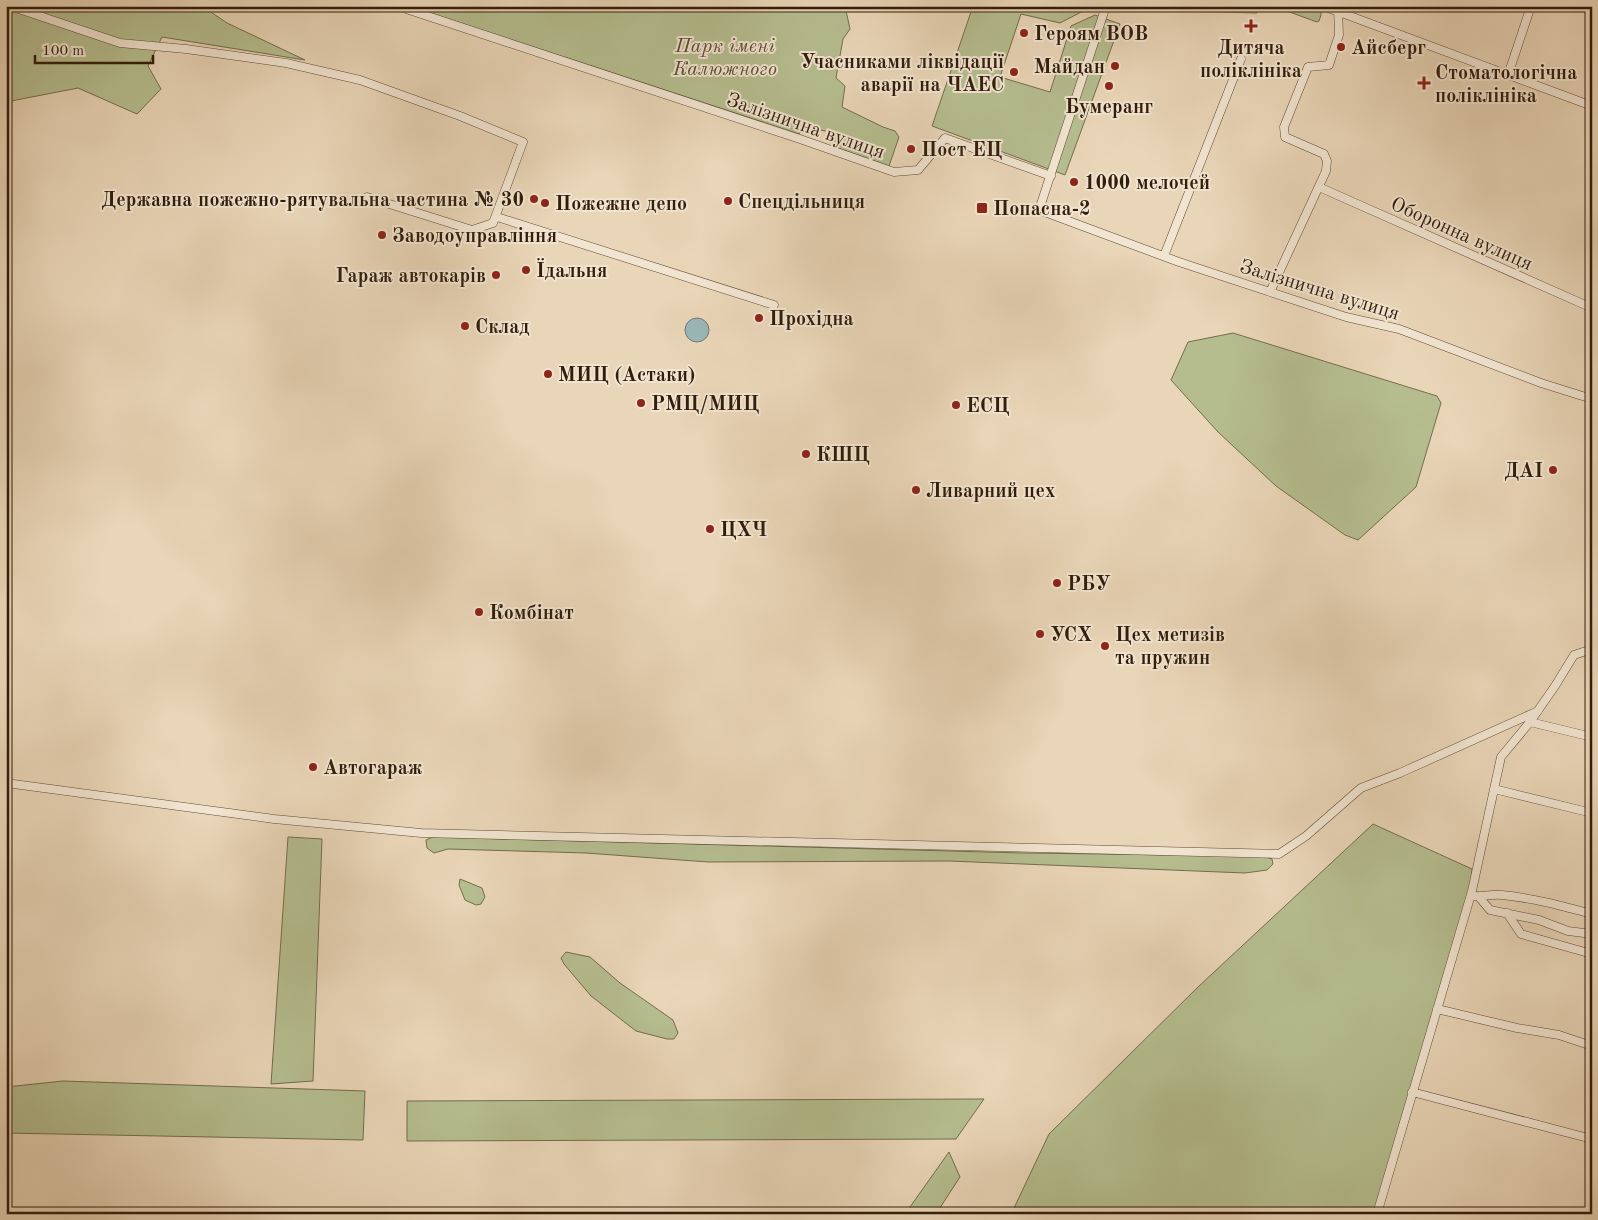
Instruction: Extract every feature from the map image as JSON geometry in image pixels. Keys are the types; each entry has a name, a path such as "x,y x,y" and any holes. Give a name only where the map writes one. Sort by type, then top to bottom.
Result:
{"street":[{"path":"10,6 120,43 286,63 360,80 460,116 523,142 497,217 493,223 472,230 367,197"},
{"name":"Залізнична вулиця","path":"397,6 798,138 894,172 918,170 945,138 1051,176 1039,210 1164,256 1270,292 1346,317 1399,329 1541,383 1592,400"},
{"path":"1051,176 1106,6"},
{"path":"1322,6 1338,9 1592,106"},
{"path":"1508,75 1531,6"},
{"path":"1270,292 1326,171 1327,161 1324,154 1285,137 1284,127 1308,67 1329,65 1339,35 1338,9"},
{"path":"1164,256 1241,59"},
{"name":"Оборонна вулиця","path":"1319,187 1592,308"},
{"path":"497,217 774,305"},
{"path":"1377,1214 1437,1009 1475,896 1501,757 1530,722 1574,655 1592,649"},
{"path":"6,783 274,819 421,833 1278,854 1306,836 1361,788 1400,773 1538,710"},
{"path":"1530,722 1592,737"},
{"path":"1494,789 1592,814"},
{"path":"1475,896 1500,894 1540,901 1592,914"},
{"path":"1475,896 1490,910 1539,920 1568,931 1592,934"},
{"path":"1507,913 1521,934 1592,954"},
{"path":"1437,1009 1517,1028 1558,1035 1592,1046"},
{"path":"1412,1092 1592,1139"}],"green space":[{"path":"6,6 202,6 227,23 305,60 162,37 148,66 161,89 137,114 78,88 6,102"},
{"name":"Парк імені Калюжного","path":"429,6 845,6 850,29 843,39 836,78 845,86 842,107 895,131 899,137 889,166 835,147 831,132 803,129 799,134 427,12"},
{"path":"973,6 1091,7 1060,23 1021,14 1000,77 1050,92 1071,26 1095,15 1120,24 1065,175 932,126"},
{"path":"1178,6 1254,6 1259,8 1257,13 1176,11"},
{"path":"1273,6 1303,6 1321,12 1321,15 1317,22"},
{"path":"1233,333 1437,396 1441,403 1416,487 1358,540 1345,535 1276,486 1218,432 1171,380 1188,342"},
{"path":"1373,824 1472,869 1472,891 1374,1214 1013,1214 1049,1134 1198,987"},
{"path":"288,837 322,839 313,1081 271,1084"},
{"path":"433,837 1023,853 1263,856 1272,859 1273,864 1267,870 1245,873 949,861 708,862 586,853 448,849 434,853 427,848 426,840"},
{"path":"460,879 482,888 485,897 481,904 476,905 465,900 459,885"},
{"path":"566,952 590,957 620,983 673,1020 678,1033 674,1039 636,1031 591,996 564,964 561,958"},
{"path":"63,1081 365,1091 363,1140 6,1133 6,1087"},
{"path":"984,1099 956,1139 407,1141 407,1101"},
{"path":"949,1152 960,1177 936,1214 905,1214"}],"water":[{"path":"697,318 705,322 709,330 705,338 697,342 689,338 685,330 689,322"}],"place":[{"name":"Дитяча поліклініка","path":"1251,26"},
{"name":"Героям ВОВ","path":"1024,33"},
{"name":"Айсберг","path":"1341,47"},
{"name":"Майдан","path":"1115,66"},
{"name":"Учасниками ліквідації аварії на ЧАЕС","path":"1014,72"},
{"name":"Стоматологічна поліклініка","path":"1424,83"},
{"name":"Бумеранг","path":"1109,86"},
{"name":"Пост ЕЦ","path":"911,149"},
{"name":"1000 мелочей","path":"1074,182"},
{"name":"Державна пожежно-рятувальна частина № 30","path":"534,199"},
{"name":"Спецдільниця","path":"728,201"},
{"name":"Пожежне депо","path":"545,203"},
{"name":"Попасна-2","path":"982,208"},
{"name":"Заводоуправління","path":"382,235"},
{"name":"Їдальня","path":"526,270"},
{"name":"Гараж автокарів","path":"496,275"},
{"name":"Прохідна","path":"759,318"},
{"name":"Склад","path":"465,326"},
{"name":"МИЦ (Астаки)","path":"548,374"},
{"name":"РМЦ/МИЦ","path":"641,403"},
{"name":"ЕСЦ","path":"956,405"},
{"name":"КШЦ","path":"806,454"},
{"name":"ДАІ","path":"1553,470"},
{"name":"Ливарний цех","path":"916,490"},
{"name":"ЦХЧ","path":"710,529"},
{"name":"РБУ","path":"1057,583"},
{"name":"Комбінат","path":"479,612"},
{"name":"УСХ","path":"1040,634"},
{"name":"Цех метизів та пружин","path":"1105,646"},
{"name":"Автогараж","path":"313,767"}]}
